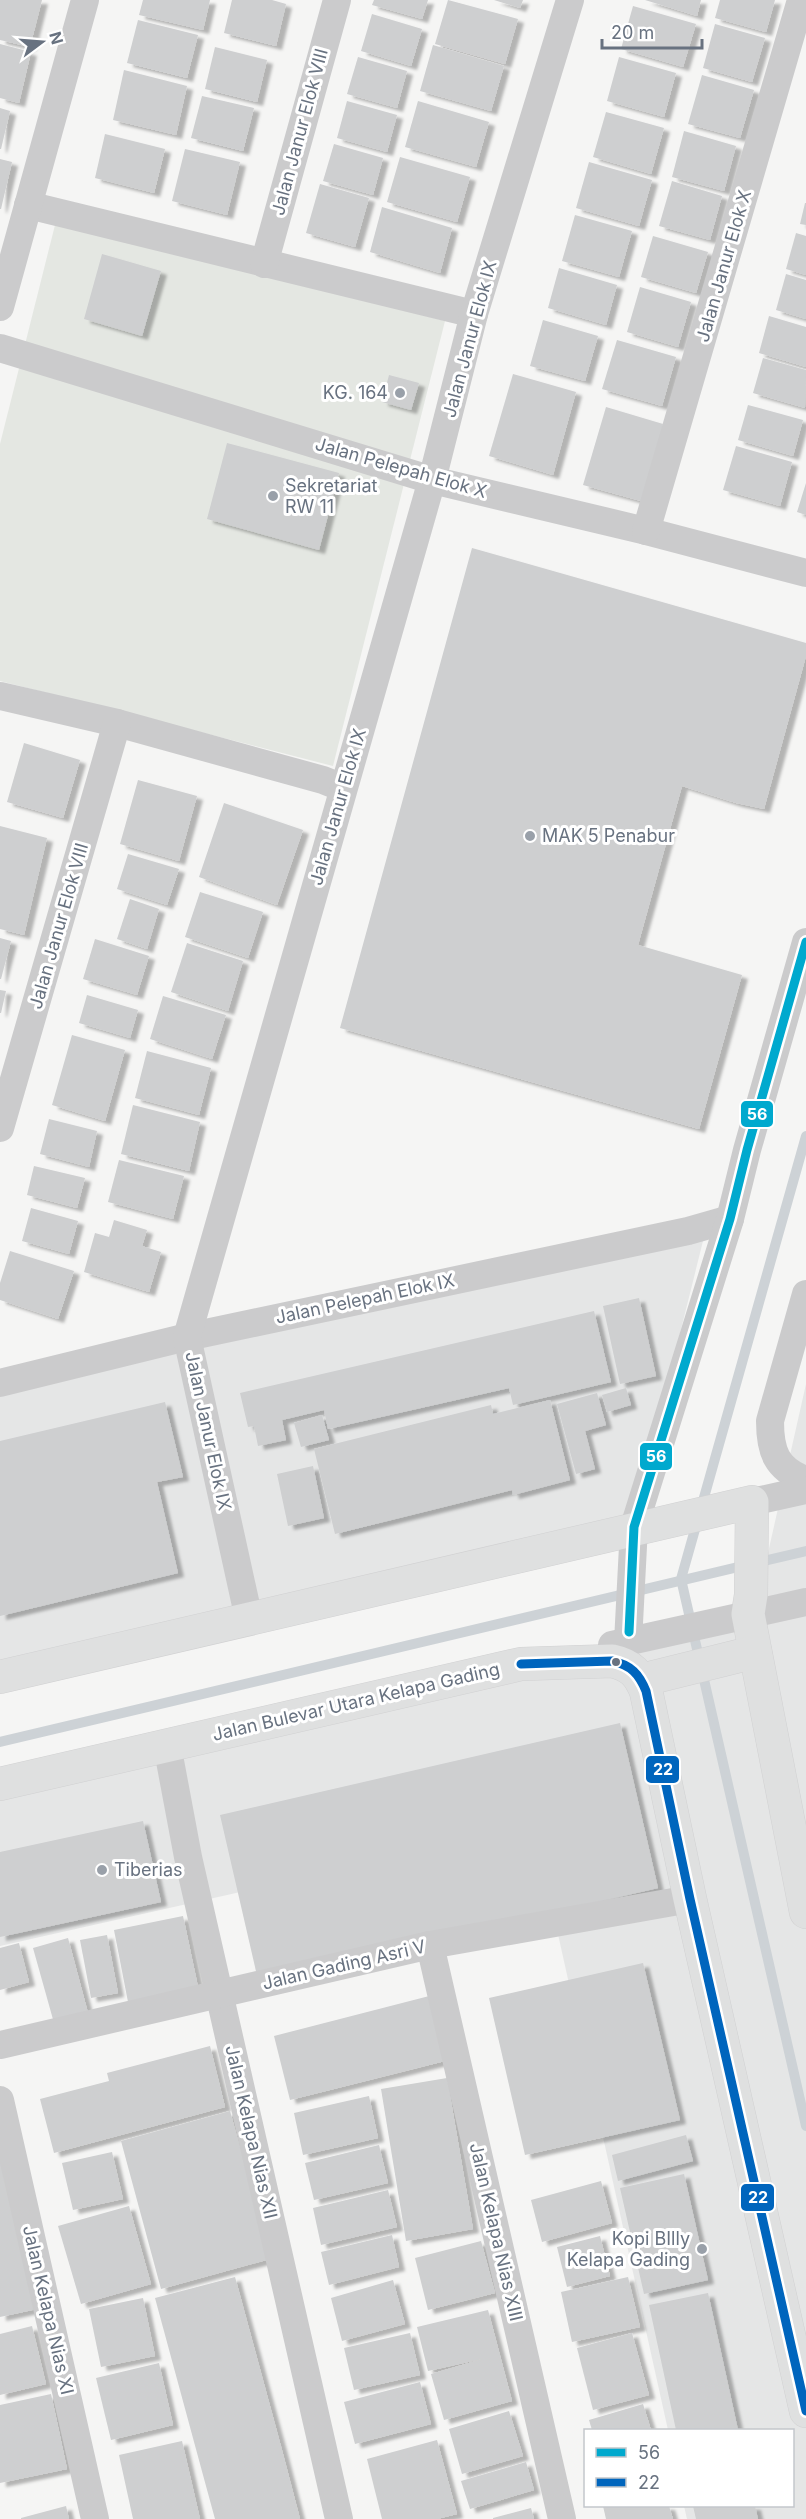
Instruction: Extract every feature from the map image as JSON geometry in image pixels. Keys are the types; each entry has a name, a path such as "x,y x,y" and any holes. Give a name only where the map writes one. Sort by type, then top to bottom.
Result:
{"main road":[{"path":"0,1677 249,1619 745,1509 742,1609 755,1652 801,1870 806,1912"},
{"path":"642,1680 755,1652"},
{"path":"521,1664 612,1661 624,1664 635,1671 642,1680 806,2411"},
{"name":"Jalan Bulevar Utara Kelapa Gading","path":"0,1784 521,1664"}],"street":[{"path":"0,307 85,0"},
{"name":"Jalan Janur Elok VIII","path":"264,264 337,0"},
{"name":"Jalan Janur Elok IX","path":"249,1619 187,1337 432,480 474,314 570,0"},
{"name":"Jalan Janur Elok X","path":"646,531 801,0"},
{"path":"28,205 474,314"},
{"name":"Jalan Pelepah Elok X","path":"0,348 432,480 646,531 806,573"},
{"path":"0,696 117,723 323,780 343,788"},
{"name":"Jalan Janur Elok VIII","path":"0,1128 117,723"},
{"path":"634,1633 641,1533 806,942"},
{"name":"Jalan Pelepah Elok IX","path":"0,1383 187,1337 688,1231 730,1219"},
{"path":"806,1294 770,1421 770,1441 774,1453 782,1466 806,1480"},
{"path":"745,1509 806,1490"},
{"name":"Jalan Bulevar Utara Kelapa Gading","path":"521,1664 634,1633 742,1609 806,1602"},
{"name":"Jalan Kelapa Nias XII","path":"168,1745 177,1808 339,2519"},
{"name":"Jalan Gading Asri V","path":"0,2045 429,1945 690,1899"},
{"name":"Jalan Kelapa Nias XIII","path":"429,1945 562,2519"},
{"name":"Jalan Kelapa Nias XI","path":"0,2100 95,2519"}],"shaded area":[{"path":"56,221 445,321 333,766 0,681 0,444"},
{"path":"706,1229 633,1522 0,1665 0,1394"},
{"path":"806,1384 806,2519 687,2519 684,2507 794,2507 794,2429 668,2429 534,1826 0,1946 0,1796 752,1624"}],"building":[{"path":"0,0 42,0 30,47 0,40"},
{"path":"143,0 210,0 203,30 139,15"},
{"path":"232,0 272,0 286,4 276,46 224,33"},
{"path":"374,0 428,0 422,19 372,5"},
{"path":"448,0 518,19 505,64 435,44"},
{"path":"494,0 523,0 520,8"},
{"path":"645,0 701,0 697,16"},
{"path":"720,0 775,0 766,32 715,18"},
{"path":"633,6 696,24 683,67 621,49"},
{"path":"372,14 422,29 411,66 361,51"},
{"path":"138,20 198,35 187,78 127,63"},
{"path":"715,24 765,38 752,82 703,68"},
{"path":"0,44 31,52 19,103 0,98"},
{"path":"433,45 504,66 491,111 420,91"},
{"path":"215,47 267,60 257,102 205,89"},
{"path":"358,57 407,71 397,108 347,94"},
{"path":"619,57 676,73 664,117 607,101"},
{"path":"124,70 187,86 176,135 113,120"},
{"path":"702,75 754,90 740,138 688,124"},
{"path":"202,96 254,108 243,151 191,138"},
{"path":"347,101 397,115 387,152 337,138"},
{"path":"418,101 489,122 476,167 405,147"},
{"path":"0,108 10,111 1,149 0,149"},
{"path":"606,112 664,128 651,174 593,157"},
{"path":"684,131 736,146 724,191 672,177"},
{"path":"105,134 165,149 154,193 95,178"},
{"path":"334,144 383,158 373,195 323,181"},
{"path":"185,149 240,162 227,215 172,201"},
{"path":"400,157 470,177 457,222 387,202"},
{"path":"0,159 12,162 1,209 0,209"},
{"path":"589,162 652,180 639,226 576,208"},
{"path":"672,181 722,196 710,240 659,226"},
{"path":"320,184 369,198 355,247 306,233"},
{"path":"806,203 806,225 800,224"},
{"path":"382,207 452,228 440,273 370,252"},
{"path":"575,215 632,231 619,277 562,261"},
{"path":"796,233 806,236 806,275 786,269"},
{"path":"653,236 708,252 696,293 641,277"},
{"path":"102,254 161,271 142,336 84,319"},
{"path":"559,268 617,285 606,325 548,308"},
{"path":"786,274 806,280 806,319 776,310"},
{"path":"640,287 691,302 678,347 627,332"},
{"path":"769,316 806,327 806,367 759,353"},
{"path":"543,320 598,336 585,381 530,366"},
{"path":"617,340 676,357 662,406 602,389"},
{"path":"763,358 806,370 805,408 753,393"},
{"path":"513,374 576,392 553,475 489,456"},
{"name":"KG. 164","path":"389,375 419,383 411,410 382,402"},
{"path":"748,405 803,420 793,456 738,440"},
{"path":"606,407 663,424 641,501 583,485"},
{"name":"Sekretariat RW 11","path":"227,443 339,473 319,550 207,519"},
{"path":"736,446 792,462 780,506 723,490"},
{"path":"806,483 806,515 797,512"},
{"name":"MAK 5 Penabur","path":"472,548 806,643 806,656 764,809 682,786 638,945 742,975 699,1129 340,1028"},
{"path":"24,743 80,760 63,818 7,802"},
{"path":"138,780 197,796 179,861 120,844"},
{"path":"224,803 303,830 277,905 199,877"},
{"path":"0,826 47,838 24,935 0,929"},
{"path":"128,854 179,869 167,905 117,889"},
{"path":"200,892 263,912 248,958 185,937"},
{"path":"130,899 159,909 147,949 117,939"},
{"path":"0,938 11,941 1,979 0,979"},
{"path":"95,939 149,956 137,995 83,979"},
{"path":"187,943 243,961 228,1011 171,992"},
{"path":"0,990 6,991 1,1013 0,1013"},
{"path":"87,995 138,1010 130,1038 79,1023"},
{"path":"163,996 226,1015 212,1059 150,1039"},
{"path":"72,1035 125,1050 105,1121 52,1105"},
{"path":"147,1051 211,1068 199,1115 135,1098"},
{"path":"133,1105 200,1122 189,1171 121,1154"},
{"path":"49,1119 97,1131 89,1167 40,1154"},
{"path":"119,1160 184,1176 173,1219 108,1202"},
{"path":"34,1166 85,1178 77,1208 27,1195"},
{"path":"31,1208 78,1221 69,1254 22,1241"},
{"path":"114,1220 147,1230 142,1246 161,1252 149,1292 84,1272 95,1233 109,1237"},
{"path":"10,1251 74,1271 58,1319 0,1300 0,1283"},
{"path":"639,1298 656,1376 620,1384 603,1306"},
{"path":"594,1311 611,1382 513,1405 509,1388 328,1429 324,1410 282,1420 286,1440 258,1446 254,1426 248,1427 240,1393"},
{"path":"626,1388 631,1405 607,1412 602,1395"},
{"path":"597,1393 606,1425 585,1431 595,1469 576,1474 557,1404"},
{"path":"550,1400 570,1480 513,1495 512,1490 335,1534 314,1449 491,1405 493,1414"},
{"path":"165,1402 183,1477 157,1482 178,1573 0,1616 0,1441"},
{"path":"322,1415 329,1440 301,1447 294,1423"},
{"path":"313,1466 324,1518 288,1526 277,1474"},
{"path":"620,1723 658,1888 258,1980 220,1815"},
{"path":"143,1821 161,1902 0,1937 0,1852"},
{"path":"183,1916 198,1987 128,2002 114,1930"},
{"path":"107,1935 118,1993 91,1998 80,1940"},
{"path":"68,1938 88,2013 54,2023 33,1948"},
{"path":"19,1943 29,1982 0,1990 0,1948"},
{"path":"643,1963 680,2120 525,2155 489,1998"},
{"path":"437,1994 453,2059 290,2100 274,2036"},
{"path":"210,2046 225,2107 54,2153 40,2099 109,2081 107,2073"},
{"path":"447,2078 473,2229 406,2241 381,2089"},
{"path":"369,2096 378,2138 303,2155 294,2113"},
{"path":"230,2111 270,2259 161,2289 121,2141"},
{"path":"686,2135 693,2161 618,2181 612,2155"},
{"path":"379,2145 388,2183 314,2200 305,2163"},
{"path":"0,2146 37,2309 0,2317"},
{"path":"112,2152 123,2199 73,2210 62,2163"},
{"path":"684,2174 708,2280 644,2294 620,2188"},
{"path":"601,2181 612,2223 542,2242 531,2200"},
{"path":"388,2190 397,2227 321,2245 313,2208"},
{"path":"129,2206 151,2284 81,2304 58,2226"},
{"path":"392,2235 399,2267 329,2285 321,2252"},
{"path":"600,2236 610,2276 567,2287 557,2247"},
{"path":"481,2241 495,2293 428,2310 415,2258"},
{"path":"235,2277 300,2519 215,2519 155,2298"},
{"path":"628,2277 640,2327 572,2342 561,2292"},
{"path":"393,2280 405,2324 342,2341 331,2298"},
{"path":"708,2293 738,2429 676,2429 649,2305"},
{"path":"143,2298 155,2356 101,2367 89,2309"},
{"path":"488,2310 512,2401 444,2420 431,2374 486,2358 428,2371 417,2327"},
{"path":"32,2326 46,2384 0,2395 0,2334"},
{"path":"410,2333 420,2375 354,2390 344,2348"},
{"path":"632,2333 649,2395 593,2410 577,2348"},
{"path":"159,2363 173,2425 111,2440 96,2378"},
{"path":"420,2382 431,2424 355,2444 344,2402"},
{"path":"51,2394 67,2469 0,2483 0,2405"},
{"path":"643,2404 651,2429 592,2429 589,2420"},
{"path":"509,2411 523,2456 462,2474 449,2429"},
{"path":"437,2440 457,2514 437,2519 382,2519 367,2459"},
{"path":"182,2441 200,2519 133,2519 119,2455"},
{"path":"526,2462 534,2490 470,2509 461,2481"},
{"path":"66,2506 69,2519 21,2519 21,2518"},
{"path":"603,2507 669,2507 673,2519 606,2519"},
{"path":"693,2507 755,2507 758,2519 696,2519"},
{"path":"531,2508 534,2519 493,2519 493,2518"}],"waterway":[{"path":"806,1136 681,1579 806,2126"},
{"path":"0,1742 806,1551"}],"transit line":[{"name":"56","path":"629,1632 634,1527 730,1219 747,1150 806,942"},
{"name":"22","path":"521,1664 612,1661 634,1671 646,1691 690,1899 806,2411"}],"place":[{"name":"KG. 164","path":"400,393"},
{"name":"Sekretariat RW 11","path":"273,496"},
{"name":"MAK 5 Penabur","path":"530,836"},
{"name":"Tiberias","path":"102,1870"},
{"name":"Kopi BIlly Kelapa Gading","path":"702,2249"}]}
